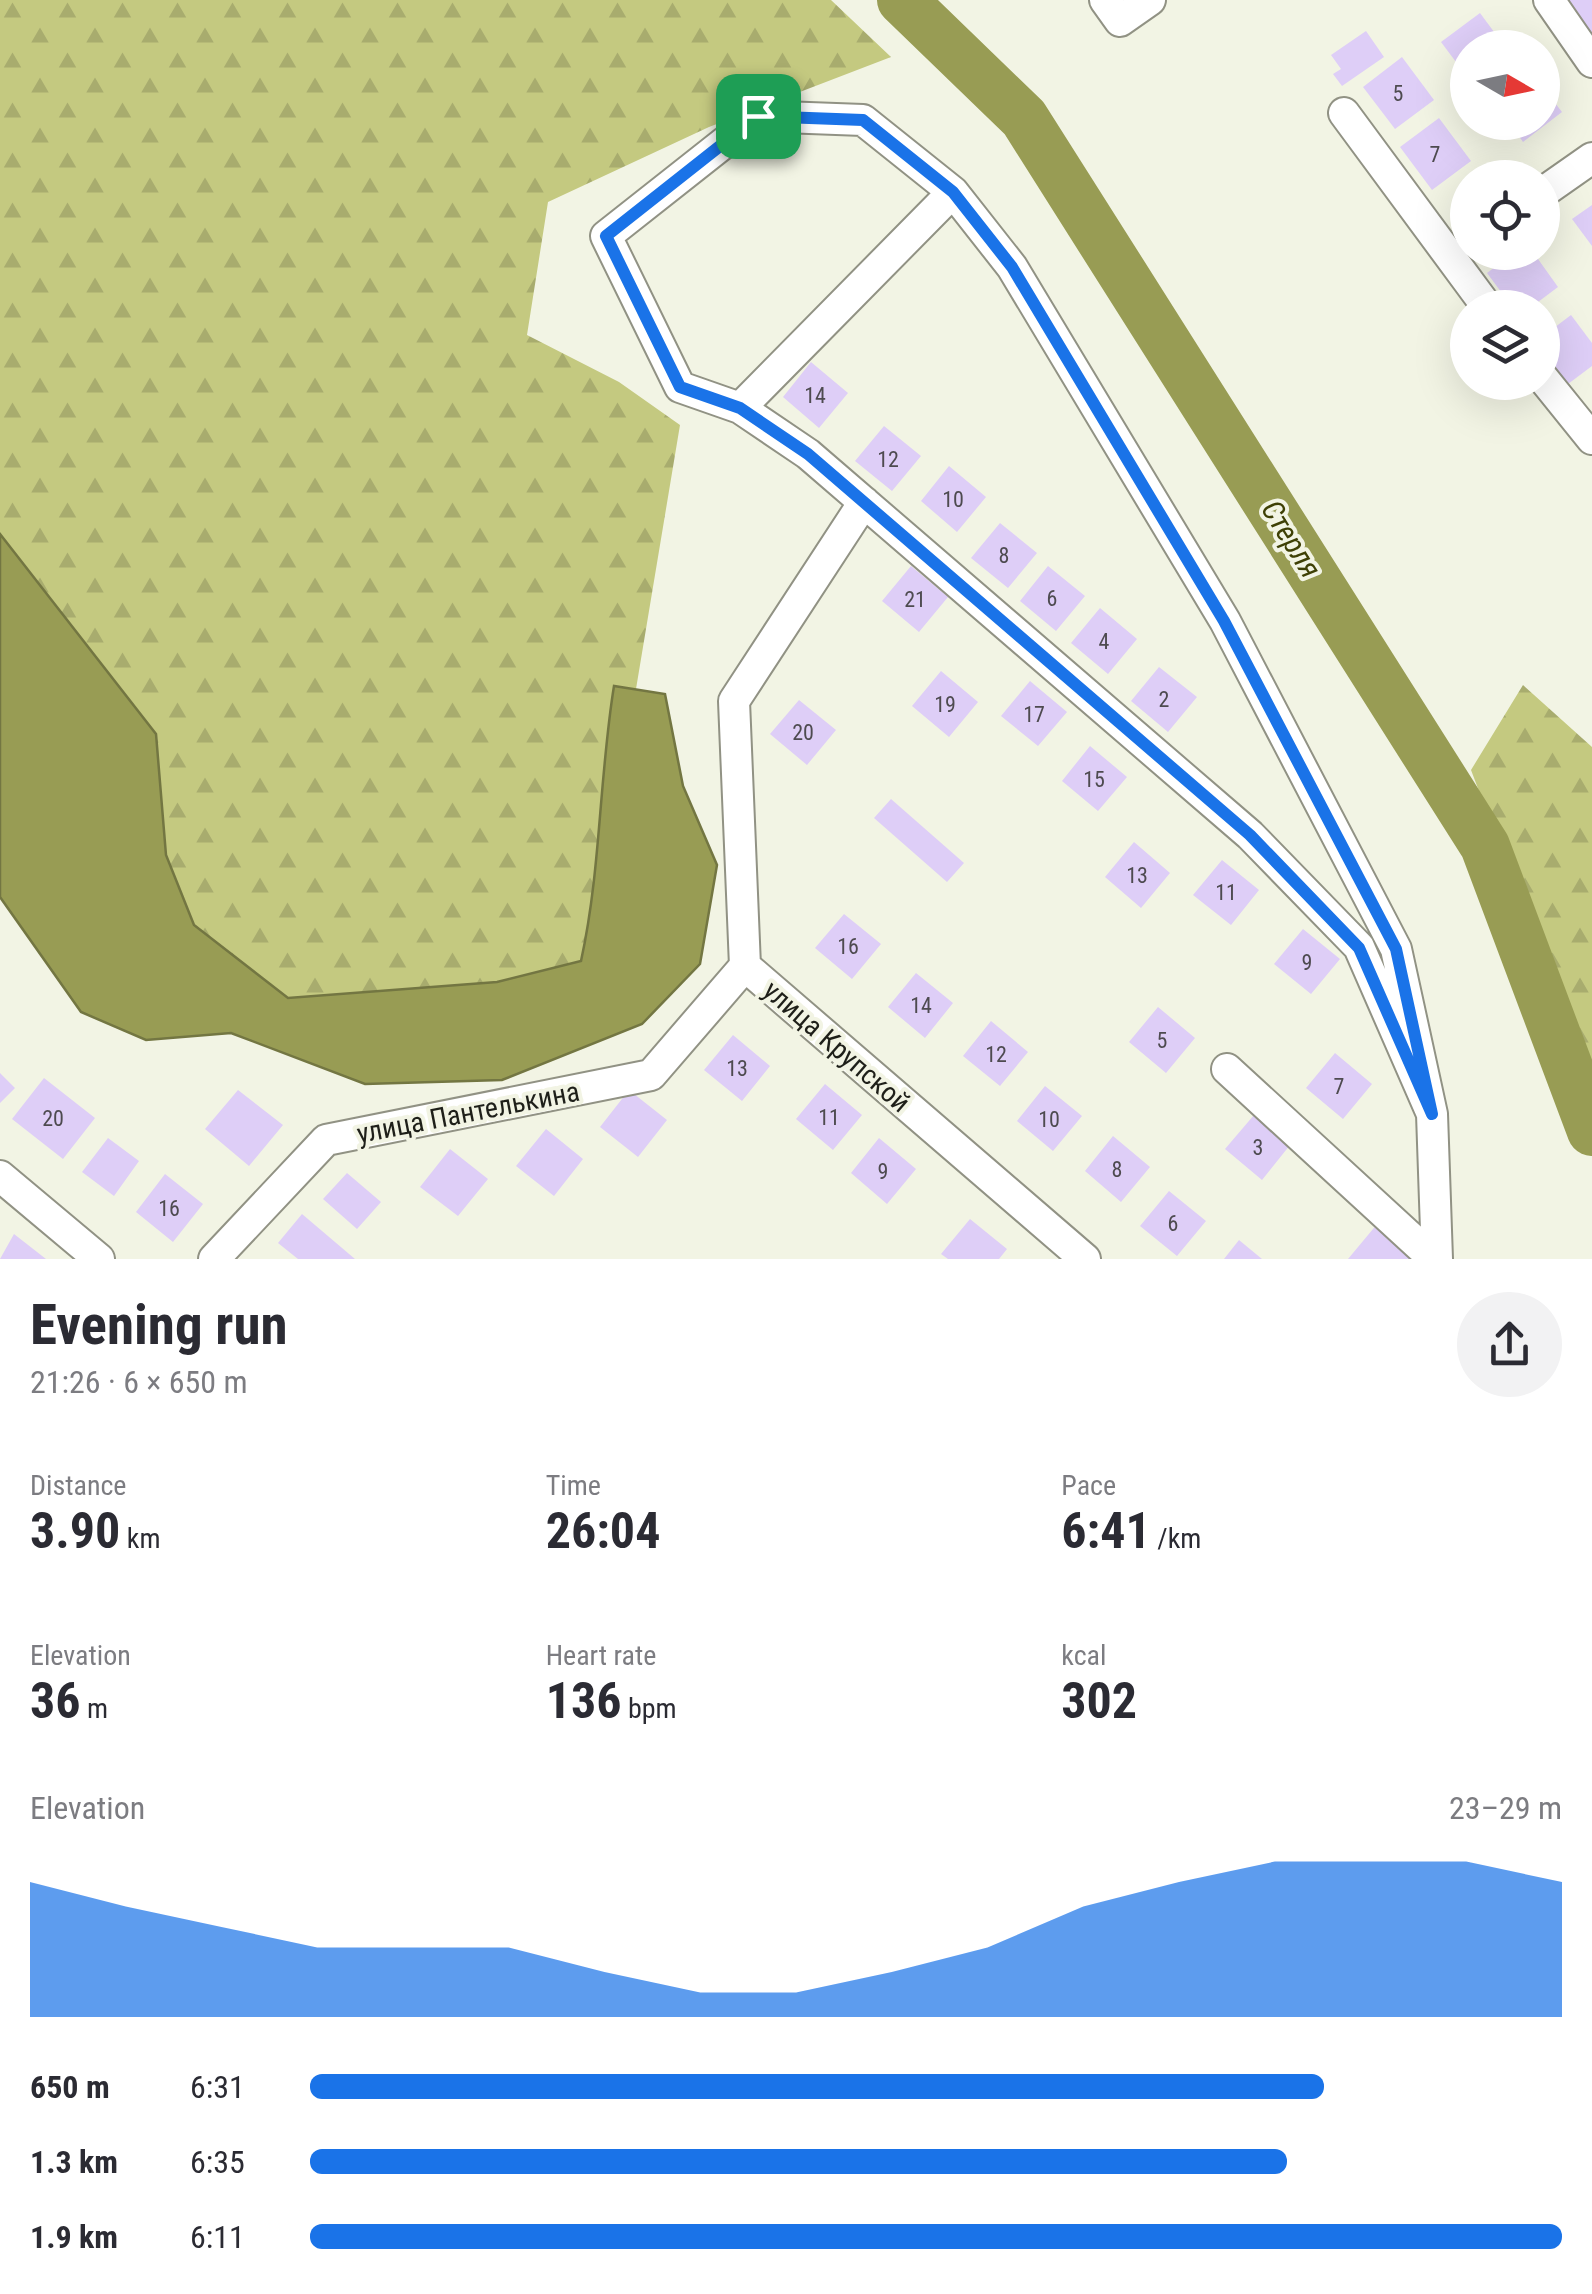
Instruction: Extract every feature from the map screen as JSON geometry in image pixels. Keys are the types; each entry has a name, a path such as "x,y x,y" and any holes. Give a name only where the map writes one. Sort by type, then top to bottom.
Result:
{"street":[{"path":"1113,10 1150,0"},
{"path":"1548,0 1592,62"},
{"path":"1344,113 1450,243"},
{"path":"1432,1114 1359,948 1250,835 808,454 740,408 680,387 606,236 758,116 863,120 953,192 1012,267 1172,530 1396,949 1432,1114 1436,1259"},
{"path":"1560,180 1592,158"},
{"path":"740,408 953,192"},
{"path":"1560,399 1592,439"},
{"name":"улица Крупской","path":"864,502 734,701 745,966 1085,1259"},
{"name":"улица Пантелькина","path":"214,1259 326,1140 651,1075 745,966"},
{"path":"1227,1069 1436,1259"},
{"path":"0,1176 99,1259"}],"green space":[{"path":"0,0 831,0 891,57 709,127 548,202 527,335 619,382 680,425 636,689 656,855 634,957 290,1022 152,982 0,680"},
{"path":"1523,685 1592,747 1592,1089 1471,770"}],"shaded area":[{"path":"0,534 156,734 166,855 194,925 288,998 497,982 581,961 614,686 665,694 683,786 717,865 700,964 642,1024 502,1080 365,1084 231,1033 146,1040 81,1012 0,897"}],"building":[{"path":"1567,0 1592,0 1592,34"},
{"path":"1480,13 1493,30 1457,30"},
{"path":"1366,31 1384,57 1342,86 1333,74 1341,69 1331,55"},
{"path":"1450,35 1450,54 1441,42"},
{"path":"1402,57 1434,100 1395,129 1363,87"},
{"path":"1439,118 1450,133 1450,140 1455,140 1470,160 1450,160 1450,177 1432,190 1400,147"},
{"path":"1592,205 1592,246 1572,219"},
{"path":"1546,270 1558,287 1500,290 1487,273"},
{"path":"1571,315 1592,343 1592,366 1564,387 1560,382 1560,323"},
{"path":"811,362 848,393 819,428 783,397"},
{"path":"884,426 921,456 892,491 855,461"},
{"path":"949,466 986,497 957,532 921,501"},
{"path":"1000,523 1037,553 1008,588 971,558"},
{"path":"911,566 948,597 919,632 882,601"},
{"path":"1048,566 1085,596 1056,631 1020,601"},
{"path":"1100,608 1137,639 1108,674 1071,643"},
{"path":"1159,667 1197,697 1168,732 1131,701"},
{"path":"941,671 978,702 949,737 912,706"},
{"path":"1030,681 1067,712 1038,746 1001,716"},
{"path":"799,700 836,730 807,765 770,734"},
{"path":"1090,746 1127,777 1098,811 1062,781"},
{"path":"891,799 964,863 947,882 874,818"},
{"path":"1134,842 1170,873 1141,908 1105,877"},
{"path":"1222,860 1259,890 1231,925 1193,895"},
{"path":"844,914 881,944 852,979 815,948"},
{"path":"1303,929 1340,959 1311,994 1274,964"},
{"path":"916,973 953,1003 925,1038 888,1007"},
{"path":"1158,1007 1195,1038 1166,1073 1129,1042"},
{"path":"991,1021 1028,1052 1000,1086 963,1056"},
{"path":"733,1035 770,1066 742,1101 704,1070"},
{"path":"1335,1053 1372,1084 1343,1119 1306,1088"},
{"path":"0,1073 15,1088 0,1103"},
{"path":"44,1078 95,1118 63,1159 12,1119"},
{"path":"825,1084 862,1115 833,1150 796,1119"},
{"path":"1045,1086 1082,1116 1053,1151 1017,1121"},
{"path":"238,1090 283,1125 249,1166 205,1129"},
{"path":"629,1090 667,1120 638,1157 600,1127"},
{"path":"1254,1115 1290,1145 1262,1180 1225,1149"},
{"path":"546,1129 583,1159 554,1196 516,1166"},
{"path":"1113,1136 1150,1167 1121,1202 1085,1171"},
{"path":"108,1138 139,1161 114,1196 82,1172"},
{"path":"879,1138 916,1169 887,1204 851,1173"},
{"path":"450,1149 488,1179 458,1216 420,1187"},
{"path":"347,1173 381,1202 357,1229 323,1199"},
{"path":"165,1174 203,1204 173,1242 136,1212"},
{"path":"1169,1191 1206,1221 1177,1256 1140,1226"},
{"path":"302,1214 355,1259 298,1259 278,1243"},
{"path":"970,1219 1007,1249 999,1259 948,1259 941,1254"},
{"path":"1378,1223 1414,1253 1410,1259 1348,1259"},
{"path":"14,1234 46,1259 0,1259"},
{"path":"1239,1240 1262,1259 1224,1259"}],"waterway":[{"name":"Стерля","path":"902,0 1024,118 1485,846 1592,1131"}],"route":[{"path":"758,116 863,120 953,192 1012,267 1224,621 1396,949 1432,1114 1359,948 1250,835 808,454 740,408 680,387 606,236 758,116"}]}
